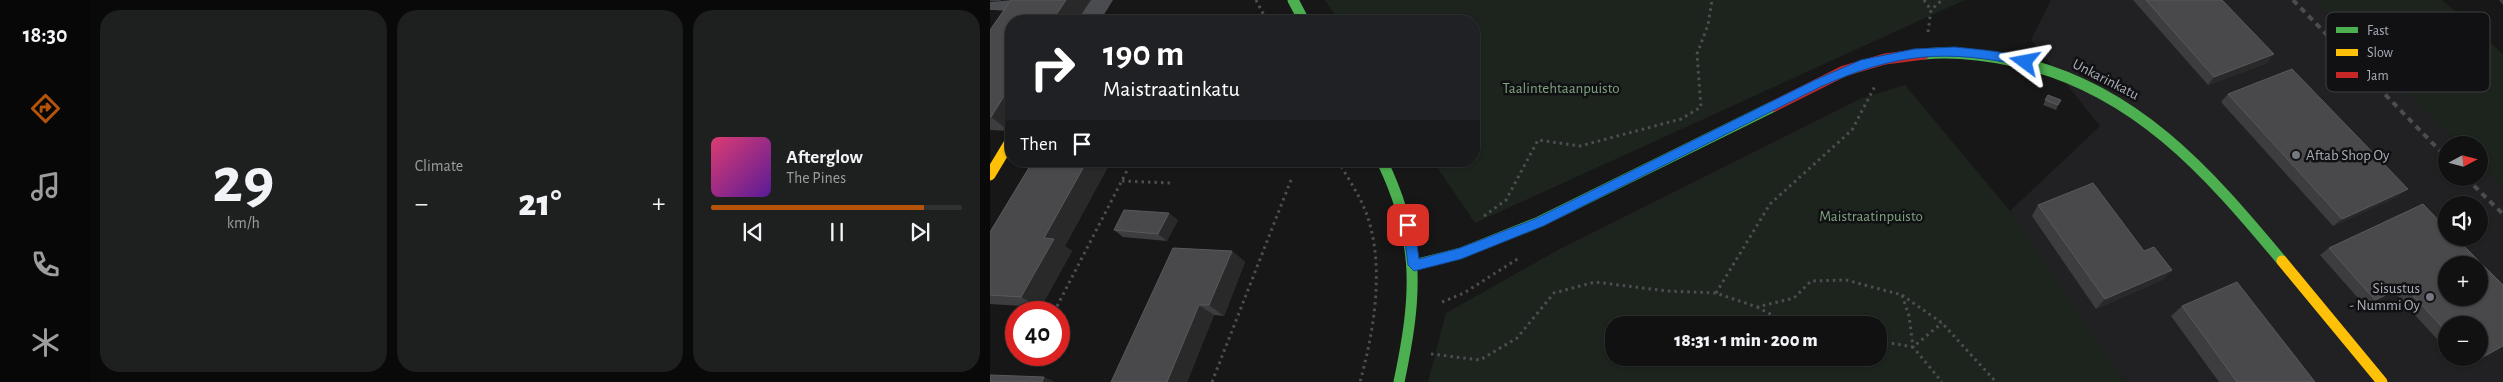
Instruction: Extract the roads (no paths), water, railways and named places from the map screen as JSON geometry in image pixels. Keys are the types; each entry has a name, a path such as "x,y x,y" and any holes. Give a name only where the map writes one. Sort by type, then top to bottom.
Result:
{"street":[{"path":"1092,15 1101,0"},
{"path":"1293,0 1301,15"},
{"name":"Unkarinkatu","path":"1414,265 1461,253 1539,222 1844,71 1891,57 1928,52 1975,53 2025,62 2083,81 2147,118 2167,134 2210,177 2382,382"},
{"path":"990,175 1005,150"},
{"path":"1385,167 1405,213 1412,237 1414,265 1412,305 1399,382"}],"lane":[{"path":"990,6 1014,6 1018,0"}],"railway":[{"path":"2293,0 2326,34"},
{"path":"2383,92 2438,149"},
{"path":"2474,186 2503,214"}],"place":[{"name":"Aftab Shop Oy","path":"2296,155"},
{"name":"Sisustus - Nummi Oy","path":"2430,297"}],"park label":[{"name":"Taalintehtaanpuisto","path":"1561,88"},
{"name":"Maistraatinpuisto","path":"1871,216"}]}
